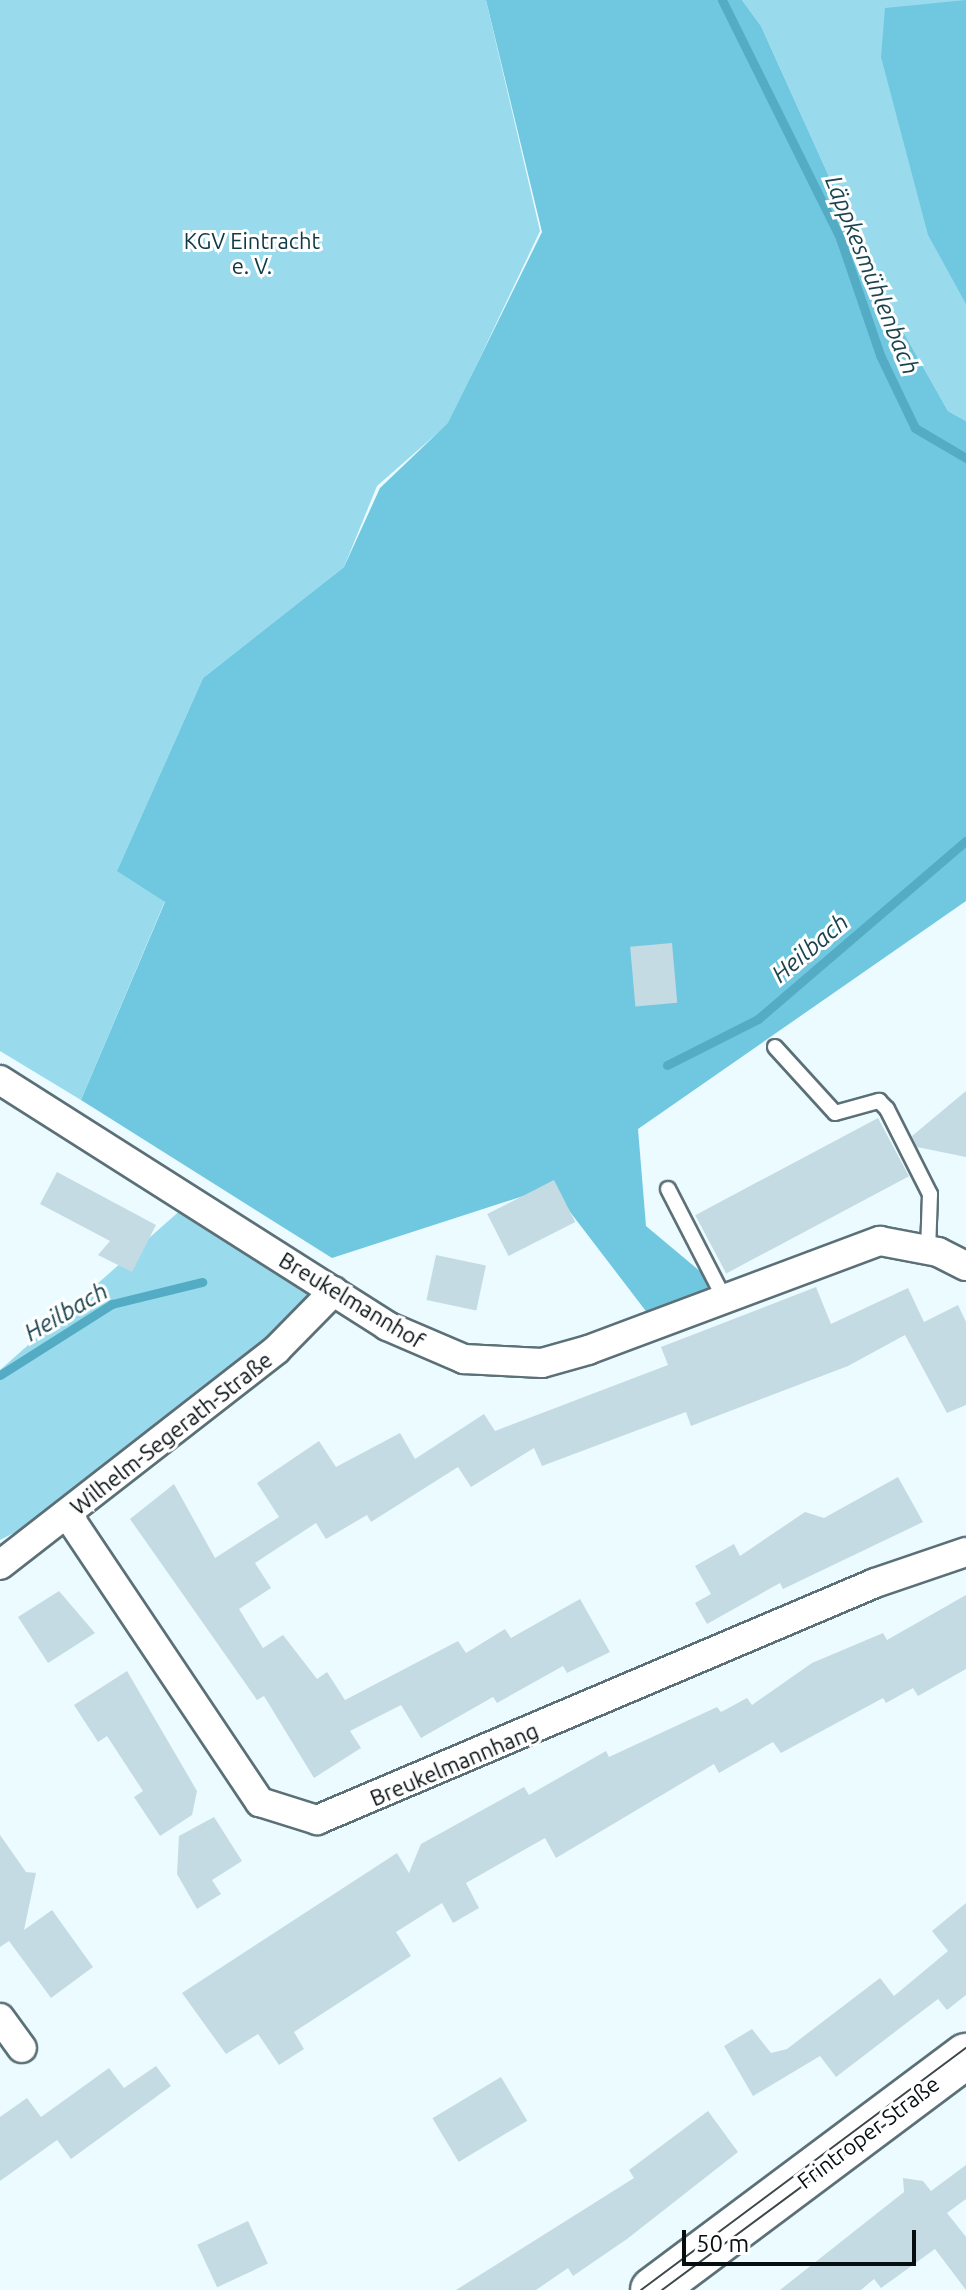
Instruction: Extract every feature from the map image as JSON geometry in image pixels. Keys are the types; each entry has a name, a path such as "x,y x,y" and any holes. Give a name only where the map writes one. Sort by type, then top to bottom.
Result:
{"main road":[{"name":"Frintroper Straße","path":"671,2284 966,2056"}],"street":[{"name":"Breukelmannhof","path":"0,1080 426,1347 502,1364 588,1350 880,1241 928,1250 966,1266"},
{"name":"Wilhelm-Segerath-Straße","path":"0,1565 277,1349 334,1291"},
{"name":"Breukelmannhang","path":"67,1514 260,1802 317,1820 875,1583 966,1552"},
{"path":"0,2018 22,2048"}],"lane":[{"path":"775,1047 835,1113 879,1101 887,1109 930,1194 928,1250"},
{"path":"668,1189 725,1300"}],"green space":[{"name":"KGV Eintracht e. V.","path":"0,0 486,0 540,231 449,423 377,486 344,567 203,678 118,869 165,901 81,1100 0,1051"},
{"path":"742,0 966,0 966,421 948,411 883,296 761,26"},
{"path":"192,1200 332,1289 45,1517 0,1540 0,1370"}],"shaded area":[{"path":"486,0 742,0 761,26 883,296 948,411 966,421 966,901 638,1129 646,1226 726,1293 655,1323 551,1187 332,1258 81,1100 165,902 117,871 203,678 344,567 380,488 448,423 542,232"},
{"path":"966,0 966,304 928,235 881,57 885,8"}],"building":[{"path":"672,943 677,1003 635,1006 630,947"},
{"path":"966,1091 966,1157 917,1147 912,1136"},
{"path":"878,1118 909,1176 726,1273 695,1215"},
{"path":"57,1172 156,1225 132,1272 98,1255 110,1241 40,1204"},
{"path":"554,1180 575,1222 509,1256 487,1214"},
{"path":"436,1255 486,1266 476,1311 426,1300"},
{"path":"816,1287 831,1324 908,1288 924,1322 958,1305 966,1322 966,1405 947,1413 905,1335 848,1366 691,1426 686,1412 542,1466 534,1448 471,1487 458,1467 371,1522 367,1515 326,1539 316,1523 255,1563 271,1588 239,1609 263,1648 283,1635 317,1679 327,1672 345,1700 458,1641 466,1653 505,1629 511,1638 580,1599 610,1652 567,1673 563,1666 497,1703 493,1697 421,1738 401,1705 350,1731 361,1748 314,1778 264,1696 257,1700 130,1519 174,1484 215,1558 279,1517 257,1483 319,1441 336,1467 400,1433 415,1459 484,1414 495,1431 668,1365 661,1347"},
{"path":"898,1477 923,1522 783,1589 780,1583 707,1624 695,1603 711,1594 695,1566 734,1544 740,1556 805,1512 824,1518"},
{"path":"59,1591 95,1633 48,1663 18,1617"},
{"path":"966,1595 966,1669 918,1696 913,1688 886,1703 883,1698 781,1753 773,1742 719,1773 714,1764 556,1858 545,1838 466,1883 479,1908 453,1923 442,1903 396,1932 411,1956 294,2032 304,2049 279,2065 258,2034 226,2054 182,1993 397,1853 409,1873 421,1844 524,1787 529,1795 606,1751 609,1757 717,1707 721,1712 747,1698 752,1705 812,1663 883,1633 887,1640"},
{"path":"127,1671 197,1791 192,1815 160,1836 134,1797 143,1791 107,1736 98,1742 74,1705"},
{"path":"214,1817 242,1861 212,1880 221,1894 197,1909 177,1874 179,1836"},
{"path":"0,1835 26,1872 36,1873 24,1930 52,1910 93,1967 51,1998 9,1941 0,1947"},
{"path":"966,1903 966,1995 947,2010 938,1999 836,2077 820,2056 753,2096 724,2046 752,2029 771,2053 787,2049 880,1978 894,1996 948,1951 932,1931"},
{"path":"156,2066 171,2086 71,2159 57,2140 0,2181 0,2117 27,2098 41,2117 109,2068 124,2088"},
{"path":"501,2077 527,2121 459,2162 432,2118"},
{"path":"708,2111 738,2152 627,2239 573,2276 568,2268 536,2290 456,2290 634,2178 629,2170"},
{"path":"966,2165 966,2199 947,2213 966,2237 966,2290 935,2249 881,2288 874,2279 861,2290 780,2290 904,2192 903,2178 923,2181 931,2191"},
{"path":"248,2221 268,2264 217,2287 197,2245"}],"waterway":[{"name":"Läppkesmühlenbach","path":"722,0 840,238 880,355 915,428 966,458"},
{"name":"Heilbach","path":"667,1065 758,1019 966,841"},
{"name":"Heilbach","path":"0,1375 112,1304 202,1282"}],"tram line":[{"path":"641,2290 966,2048"},
{"path":"662,2290 932,2090"}]}
